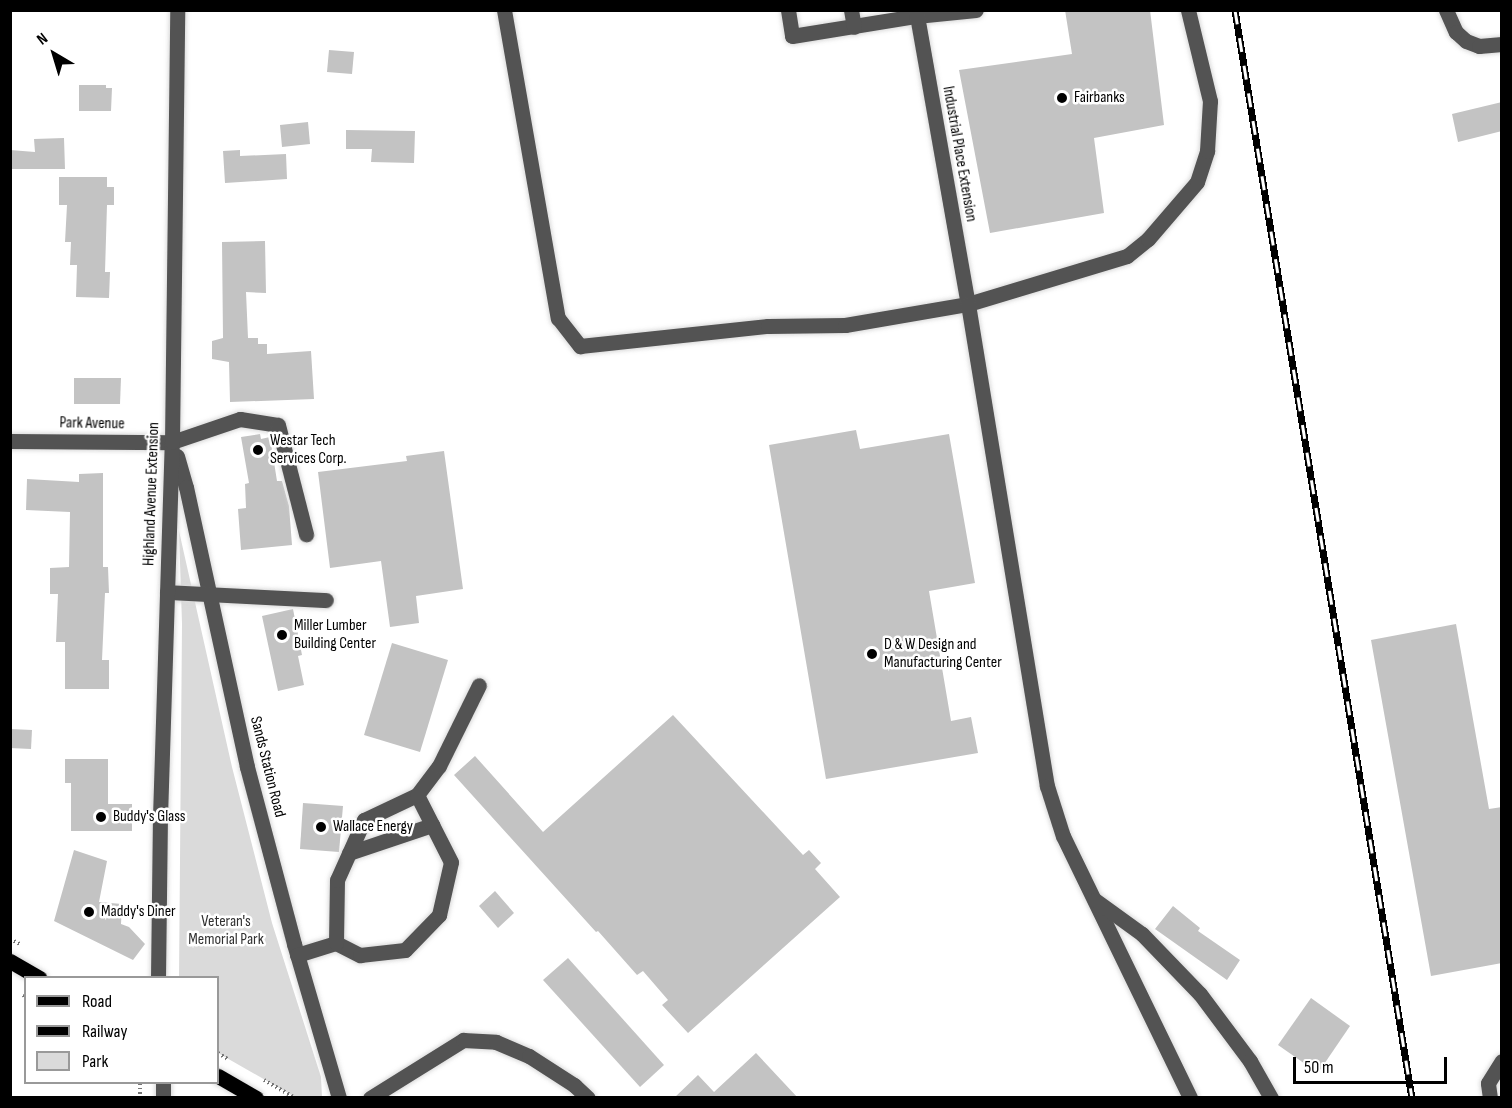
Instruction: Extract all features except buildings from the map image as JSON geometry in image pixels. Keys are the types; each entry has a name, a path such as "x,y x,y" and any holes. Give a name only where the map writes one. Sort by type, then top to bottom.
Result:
{"main road":[{"path":"10,961 36,976"},
{"path":"219,1077 256,1098"}],"street":[{"name":"Highland Avenue Extension","path":"158,976 172,442 177,10"},
{"path":"504,10 558,318 580,346 768,326 845,325 968,304 1126,256 1148,239 1197,182 1207,152 1210,101 1188,10"},
{"path":"788,10 792,36 854,27 916,14 976,10"},
{"path":"851,10 854,27"},
{"path":"1446,10 1456,32 1466,41 1479,46 1502,44"},
{"name":"Industrial Place Extension","path":"916,14 968,304 1047,786 1062,836 1190,1098"},
{"name":"Park Avenue","path":"10,441 172,442 240,419 278,425 306,534"},
{"name":"Sands Station Road","path":"172,442 186,487 247,767 297,955 339,1098"},
{"path":"167,592 326,600"},
{"path":"336,943 337,880 364,820 417,795 439,766 479,685"},
{"path":"297,955 336,943 360,955 405,950 439,915 451,862 417,795"},
{"path":"349,853 432,825"},
{"path":"1093,898 1142,934 1200,994 1250,1061 1271,1098"},
{"path":"370,1098 463,1040 496,1042 530,1056 574,1085 588,1098"},
{"path":"1490,1098 1488,1083 1502,1061"}],"green space":[{"name":"Veteran's Memorial Park","path":"179,531 232,767 272,923 321,1077 322,1097 295,1097 219,1054 219,976 179,976 182,624"}],"railway":[{"path":"1235,10 1412,1098"}],"place":[{"name":"Fairbanks","path":"1062,98"},
{"name":"Westar Tech Services Corp.","path":"258,450"},
{"name":"Miller Lumber Building Center","path":"282,635"},
{"name":"D & W Design and Manufacturing Center","path":"872,654"},
{"name":"Buddy's Glass","path":"101,817"},
{"name":"Wallace Energy","path":"321,827"},
{"name":"Maddy's Diner","path":"89,912"}]}
